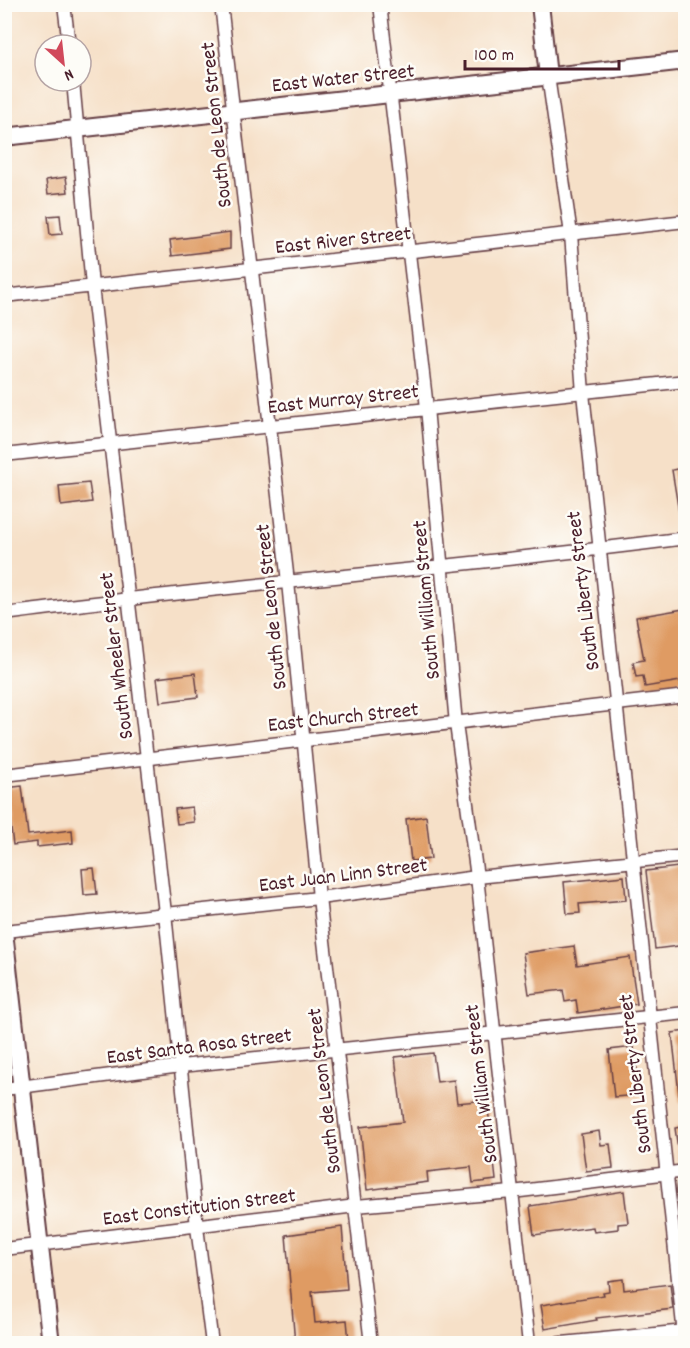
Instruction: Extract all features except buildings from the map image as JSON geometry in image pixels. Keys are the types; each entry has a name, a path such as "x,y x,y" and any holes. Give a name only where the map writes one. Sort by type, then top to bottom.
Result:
{"street":[{"path":"64,4 68,33"},
{"name":"South de Leon Street","path":"221,4 288,582 302,739 372,1344"},
{"name":"South William Street","path":"380,4 427,408 456,724 477,877 529,1344"},
{"name":"South Liberty Street","path":"540,4 571,234 583,393 684,1335"},
{"name":"East Water Street","path":"4,137 686,61"},
{"name":"South Wheeler Street","path":"74,93 92,286 165,913 197,1227 212,1344"},
{"name":"East River Street","path":"4,296 686,221"},
{"name":"East Murray Street","path":"4,454 686,381"},
{"path":"4,614 127,598 686,538"},
{"name":"East Church Street","path":"4,775 686,696"},
{"name":"East Juan Linn Street","path":"4,931 320,898 477,877 686,856"},
{"path":"4,931 13,1088 51,1344"},
{"name":"East Santa Rosa Street","path":"13,1088 181,1066 686,1013"},
{"name":"East Constitution Street","path":"4,1249 356,1206 512,1192 686,1171"},
{"path":"552,1344 684,1335"}]}
